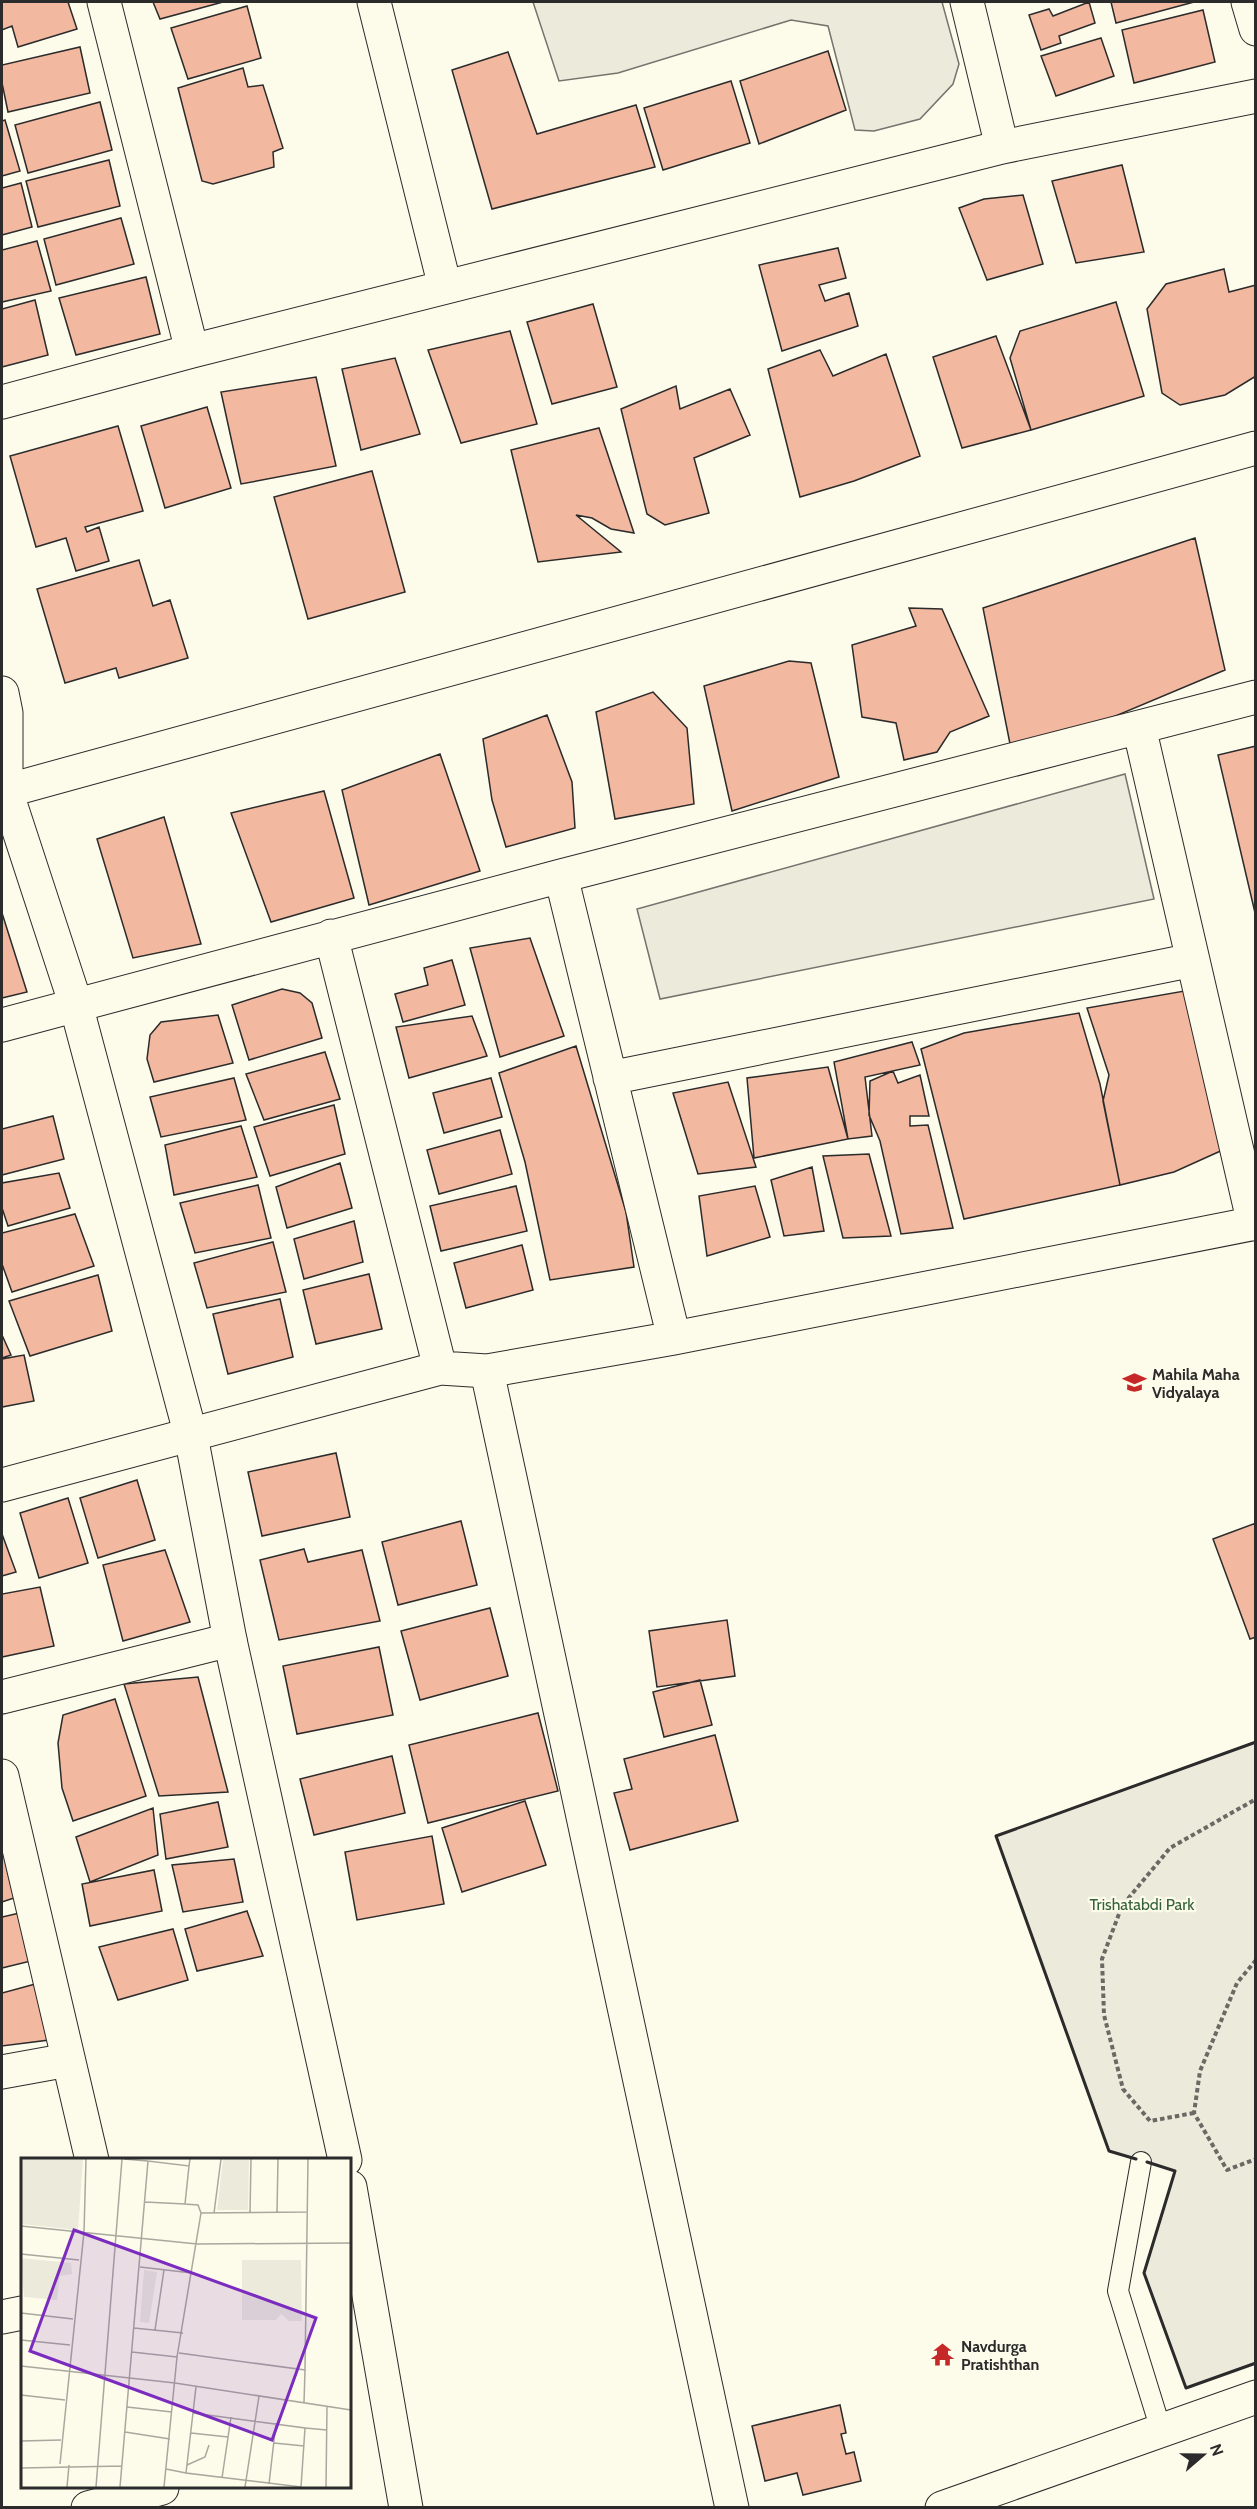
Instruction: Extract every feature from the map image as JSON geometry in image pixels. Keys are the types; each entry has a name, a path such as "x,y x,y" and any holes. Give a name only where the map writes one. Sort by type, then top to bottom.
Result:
{"street":[{"path":"104,2 192,351"},
{"path":"374,2 445,287"},
{"path":"967,2 1002,147"},
{"path":"1248,2 1256,29"},
{"path":"2,402 192,351 1002,147 1256,96"},
{"path":"4,791 1256,448"},
{"path":"2,693 6,712 4,791 76,1005 191,1436 230,1640 345,2158"},
{"path":"2,1025 331,936 1256,697"},
{"path":"2,1485 440,1368 487,1371 674,1338 1255,1223 1139,727"},
{"path":"561,876 674,1338"},
{"path":"331,936 440,1368"},
{"path":"610,1078 1193,960"},
{"path":"487,1371 732,2508"},
{"path":"2,1697 230,1640"},
{"path":"2,1776 92,2158"},
{"path":"2,2072 68,2060"},
{"path":"351,2201 354,2242 406,2508"},
{"path":"2,2317 21,2313"},
{"path":"942,2508 1256,2397"},
{"path":"88,2508 163,2494"}],"lane":[{"path":"1141,2162 1118,2291 1161,2430"}],"path":[{"path":"1194,2113 1150,2121 1123,2089 1104,2016 1102,1959 1122,1906 1170,1848 1256,1799"},
{"path":"1256,1960 1237,1983 1200,2071 1194,2113 1227,2170 1256,2159"}],"green space":[{"path":"533,2 942,2 959,64 953,84 920,119 874,131 855,130 828,26 791,20 618,73 559,81"},
{"path":"1125,774 1154,899 660,999 637,909"},
{"name":"Trishatabdi Park","path":"1255,1742 1255,2363 1186,2388 1144,2273 1175,2171 1109,2151 996,1836"}],"building":[{"path":"2,2 68,2 77,29 18,47 12,26 2,30"},
{"path":"153,2 223,2 160,19"},
{"path":"1089,2 1095,23 1059,36 1061,43 1041,50 1029,15 1049,9 1053,16"},
{"path":"1111,2 1194,2 1116,23"},
{"path":"247,6 261,58 188,79 171,28"},
{"path":"1203,10 1215,62 1134,83 1122,30"},
{"path":"1101,38 1114,76 1056,96 1041,56"},
{"path":"80,47 90,93 8,112 2,83 2,65"},
{"path":"828,51 846,110 759,144 740,81"},
{"path":"508,52 537,134 636,105 655,167 492,209 452,70"},
{"path":"243,68 248,87 263,85 283,148 273,152 274,167 213,184 202,181 178,88"},
{"path":"731,81 750,143 663,170 644,108"},
{"path":"100,102 112,150 28,173 15,125"},
{"path":"5,120 20,171 2,176 2,121"},
{"path":"109,160 120,206 38,227 26,181"},
{"path":"1122,165 1144,252 1076,263 1052,181"},
{"path":"21,183 32,227 2,235 2,188"},
{"path":"1023,195 1043,264 987,280 959,208 984,199"},
{"path":"121,218 134,264 56,285 44,239"},
{"path":"37,241 51,291 2,302 2,250"},
{"path":"838,248 846,278 819,285 825,301 849,293 858,326 782,351 759,265"},
{"path":"1224,269 1229,292 1256,285 1256,376 1225,395 1180,405 1162,393 1147,309 1166,284"},
{"path":"146,277 160,334 76,355 59,298"},
{"path":"35,300 48,355 2,367 2,309"},
{"path":"1116,302 1144,396 1031,430 1010,358 1020,331"},
{"path":"593,304 617,387 552,404 527,322"},
{"path":"510,331 537,424 461,443 428,350"},
{"path":"996,336 1031,430 962,448 933,357"},
{"path":"820,350 833,376 886,354 920,456 854,481 800,497 768,369"},
{"path":"395,358 420,434 361,450 342,369"},
{"path":"316,377 336,466 241,484 221,392"},
{"path":"676,386 680,409 730,389 750,435 694,458 709,513 665,525 647,514 621,409"},
{"path":"207,407 231,488 165,508 141,426"},
{"path":"118,426 143,511 85,527 87,532 99,527 109,561 76,571 66,538 36,547 10,456"},
{"path":"599,428 634,533 611,529 592,518 576,515 621,552 538,562 511,450"},
{"path":"372,471 405,592 308,619 274,497"},
{"path":"1195,538 1225,670 1013,759 983,608"},
{"path":"139,560 153,606 170,600 188,658 119,678 116,668 65,683 37,589"},
{"path":"909,608 942,609 989,716 950,732 937,752 904,760 896,723 862,717 852,645 916,626"},
{"path":"789,661 811,663 839,777 732,811 704,686"},
{"path":"653,692 687,728 694,804 615,819 596,712"},
{"path":"547,715 572,782 575,828 506,847 492,800 483,739"},
{"path":"1256,746 1256,917 1218,755"},
{"path":"440,754 480,871 369,905 342,790"},
{"path":"324,791 354,898 271,922 231,813"},
{"path":"164,817 201,944 133,958 97,839"},
{"path":"2,913 27,992 2,998"},
{"path":"530,938 564,1036 500,1057 470,948"},
{"path":"452,960 465,1005 403,1022 395,994 428,985 424,968"},
{"path":"282,989 300,993 312,1003 322,1038 249,1060 232,1005"},
{"path":"1190,990 1236,1144 1174,1172 1120,1185 1103,1101 1109,1075 1087,1008"},
{"path":"1079,1013 1100,1084 1120,1185 964,1219 921,1049 964,1033"},
{"path":"218,1015 233,1063 154,1082 147,1059 150,1035 161,1022"},
{"path":"472,1016 487,1056 409,1078 396,1027"},
{"path":"912,1042 920,1065 865,1077 872,1136 848,1139 834,1062"},
{"path":"576,1046 626,1212 634,1267 550,1280 525,1162 499,1073"},
{"path":"325,1052 340,1099 264,1120 246,1074"},
{"path":"828,1067 848,1139 754,1158 747,1078"},
{"path":"893,1071 898,1083 920,1075 929,1116 910,1116 910,1126 928,1125 953,1228 901,1234 880,1141 869,1115 870,1081"},
{"path":"234,1078 246,1120 161,1137 150,1097"},
{"path":"491,1078 502,1117 444,1133 433,1093"},
{"path":"728,1082 756,1167 698,1174 673,1093"},
{"path":"334,1105 345,1154 270,1176 254,1127"},
{"path":"53,1116 64,1159 2,1175 2,1129"},
{"path":"241,1126 257,1177 174,1195 165,1145"},
{"path":"500,1130 512,1174 439,1194 427,1150"},
{"path":"869,1154 891,1236 843,1238 823,1156"},
{"path":"340,1163 352,1208 287,1228 276,1187"},
{"path":"812,1167 824,1231 784,1236 771,1180"},
{"path":"59,1173 70,1208 8,1226 2,1208 2,1183"},
{"path":"258,1185 271,1238 195,1253 180,1203"},
{"path":"516,1186 527,1231 441,1251 430,1206"},
{"path":"755,1186 770,1237 707,1256 699,1196"},
{"path":"75,1214 94,1266 12,1292 2,1264 2,1233"},
{"path":"354,1221 363,1262 304,1279 294,1239"},
{"path":"273,1242 286,1292 207,1308 194,1263"},
{"path":"522,1245 533,1290 466,1308 454,1263"},
{"path":"369,1274 382,1329 316,1344 303,1290"},
{"path":"98,1275 112,1331 30,1356 9,1301"},
{"path":"280,1299 293,1357 228,1374 213,1314"},
{"path":"2,1335 11,1355 2,1358"},
{"path":"24,1355 34,1401 2,1407 2,1359"},
{"path":"336,1453 350,1517 262,1536 248,1472"},
{"path":"137,1480 155,1540 98,1558 80,1498"},
{"path":"68,1498 88,1563 39,1578 20,1513"},
{"path":"461,1521 477,1585 398,1605 382,1542"},
{"path":"1256,1523 1256,1637 1250,1639 1213,1539"},
{"path":"2,1534 16,1572 2,1576"},
{"path":"304,1549 308,1562 362,1550 380,1621 279,1640 260,1560"},
{"path":"165,1550 190,1622 123,1641 103,1565"},
{"path":"40,1587 54,1646 2,1657 2,1594"},
{"path":"490,1608 508,1676 420,1700 401,1631"},
{"path":"727,1620 735,1676 657,1687 649,1631"},
{"path":"379,1647 393,1715 297,1734 283,1666"},
{"path":"198,1677 228,1792 159,1796 124,1684"},
{"path":"700,1680 712,1725 664,1737 653,1692"},
{"path":"115,1699 146,1796 73,1821 62,1788 58,1743 63,1715"},
{"path":"538,1713 558,1791 428,1823 409,1745"},
{"path":"715,1735 738,1821 630,1850 614,1793 632,1789 624,1759"},
{"path":"392,1756 405,1813 314,1835 300,1779"},
{"path":"525,1801 546,1865 462,1892 442,1828"},
{"path":"218,1802 228,1847 166,1859 160,1814"},
{"path":"153,1808 158,1855 90,1882 76,1837"},
{"path":"432,1836 444,1904 357,1920 345,1852"},
{"path":"6,1855 20,1896 2,1902 2,1856"},
{"path":"234,1859 243,1902 183,1912 172,1865"},
{"path":"154,1870 162,1911 90,1926 82,1884"},
{"path":"247,1911 263,1956 197,1971 185,1929"},
{"path":"24,1912 35,1960 2,1968 2,1917"},
{"path":"173,1929 188,1980 118,2000 99,1947"},
{"path":"39,1983 49,2040 2,2046 2,1993"},
{"path":"840,2405 846,2433 841,2434 846,2454 854,2452 861,2481 803,2495 797,2473 765,2481 752,2426"}],"wall":[{"path":"1136,2159 1109,2151 996,1836 1256,1742"},
{"path":"1147,2162 1175,2171 1144,2273 1186,2388 1256,2363"}],"place":[{"name":"Mahila Maha Vidyalaya","path":"1134,1383"},
{"name":"Navdurga Pratishthan","path":"943,2355"}]}
